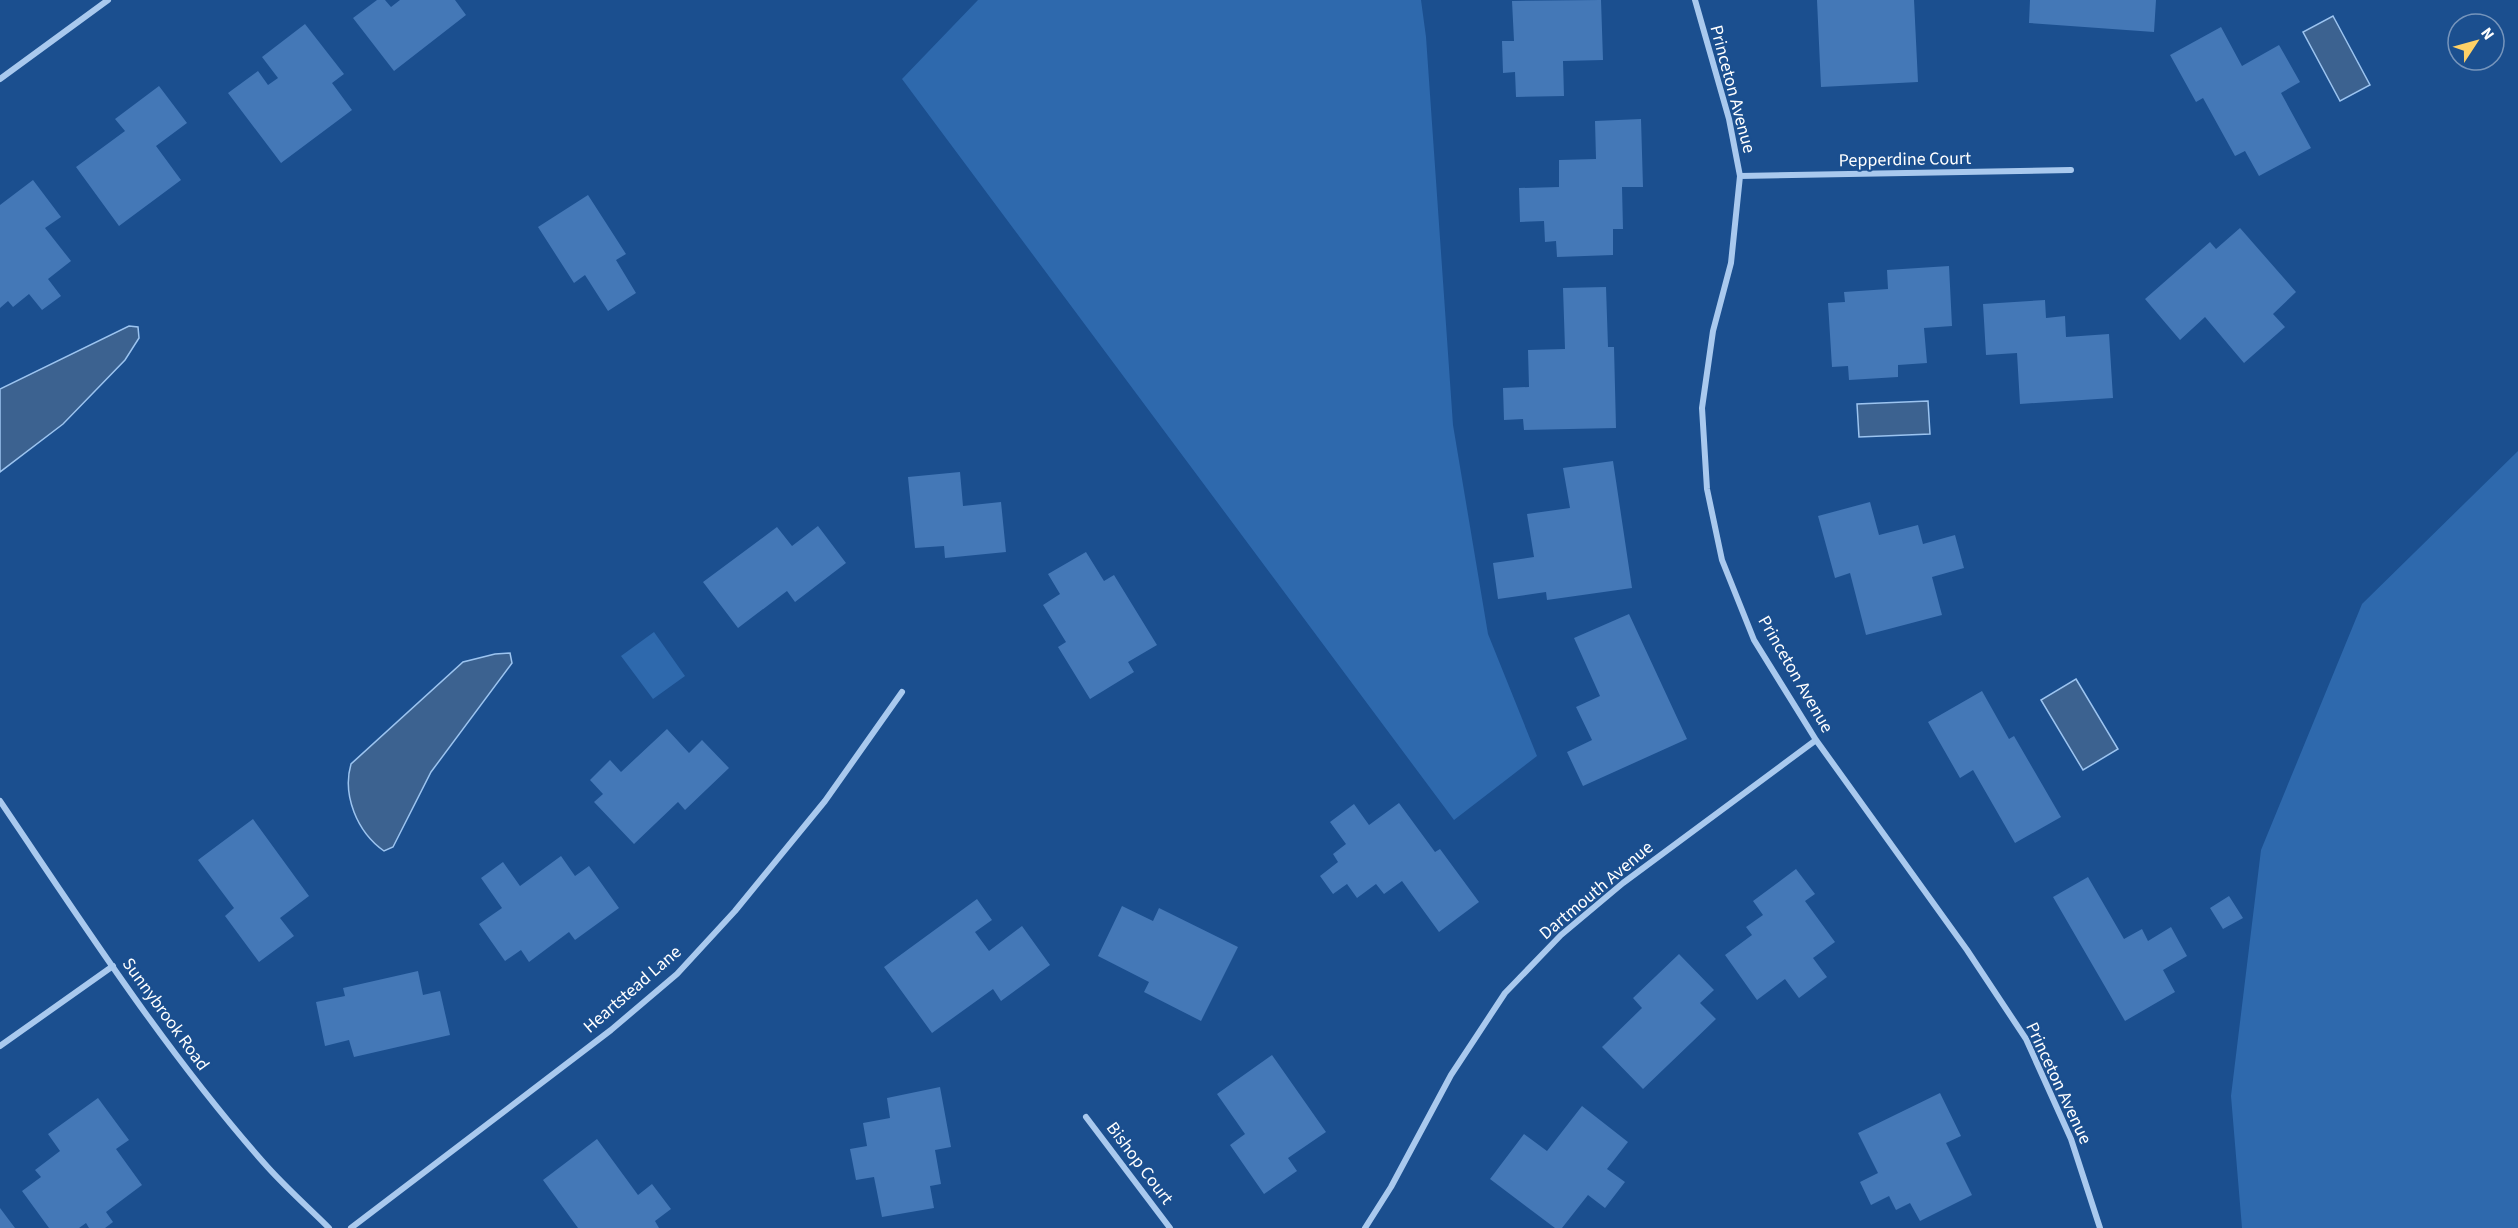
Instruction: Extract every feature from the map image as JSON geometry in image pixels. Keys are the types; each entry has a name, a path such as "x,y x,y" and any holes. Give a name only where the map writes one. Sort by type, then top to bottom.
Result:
{"street":[{"path":"0,79 108,0"},
{"name":"Princeton Avenue","path":"1695,0 1728,119 1740,176 1731,263 1713,331 1702,408 1707,489 1722,560 1754,640 1816,740 1967,950 2026,1039 2071,1139 2100,1228"},
{"name":"Pepperdine Court","path":"1740,176 2071,170"},
{"name":"Heartstead Lane","path":"351,1228 611,1030 677,974 735,911 825,801 902,692"},
{"name":"Dartmouth Avenue","path":"1365,1228 1391,1187 1451,1075 1505,993 1562,935 1623,883 1816,740"},
{"name":"Sunnybrook Road","path":"0,801 113,966 210,1100 266,1165 329,1228"},
{"path":"0,1047 113,966"},
{"name":"Bishop Court","path":"1086,1117 1170,1228"}],"shaded area":[{"path":"978,0 1421,0 1426,37 1453,425 1488,634 1537,756 1454,820 902,79"},
{"path":"2333,16 2370,85 2340,101 2303,32"},
{"path":"129,326 138,327 139,338 125,360 63,424 0,472 0,389"},
{"path":"1928,401 1930,434 1859,437 1857,404"},
{"path":"2518,451 2518,1228 2242,1228 2231,1096 2261,850 2362,604"},
{"path":"654,632 685,676 653,699 621,656"},
{"path":"510,653 512,663 431,772 393,847 384,851 366,834 354,812 349,788 351,764 463,662 495,654"},
{"path":"2076,679 2118,749 2083,770 2041,700"}],"building":[{"path":"377,0 385,0 391,7 400,0 455,0 466,15 394,71 353,18"},
{"path":"1601,0 1603,60 1563,61 1564,96 1516,97 1515,72 1503,73 1502,41 1514,41 1512,1"},
{"path":"1817,0 1914,0 1918,82 1821,87"},
{"path":"2030,0 2156,0 2154,32 2029,23"},
{"path":"305,24 344,74 332,83 352,110 281,163 228,93 258,71 268,85 278,78 262,57"},
{"path":"2221,27 2242,66 2279,45 2300,82 2281,93 2311,148 2259,176 2245,151 2235,156 2203,98 2196,102 2170,55"},
{"path":"159,86 187,123 156,146 181,180 119,226 76,167 125,131 115,119"},
{"path":"1641,119 1643,187 1622,187 1623,229 1613,229 1613,255 1557,257 1556,241 1545,242 1544,221 1520,222 1519,188 1559,187 1559,160 1596,159 1595,121"},
{"path":"33,180 61,217 45,228 71,261 48,279 61,296 42,310 29,294 13,307 8,301 0,308 0,205"},
{"path":"588,195 626,254 616,260 636,293 608,311 585,275 574,283 538,227"},
{"path":"2240,228 2296,292 2273,314 2285,327 2244,363 2205,317 2180,340 2145,299 2210,242 2216,249"},
{"path":"1949,266 1952,326 1924,328 1927,363 1898,365 1898,377 1849,380 1848,366 1832,367 1828,303 1845,302 1844,292 1888,289 1887,270"},
{"path":"1606,287 1608,347 1614,347 1616,428 1524,430 1523,419 1504,420 1503,388 1529,387 1528,350 1565,349 1563,288"},
{"path":"2045,300 2046,318 2065,316 2066,337 2109,334 2113,398 2020,404 2017,353 1986,355 1983,304"},
{"path":"1613,461 1632,588 1547,600 1546,592 1498,599 1493,563 1534,557 1527,514 1570,508 1563,468"},
{"path":"960,472 963,506 1001,502 1006,552 945,558 944,546 915,548 908,477"},
{"path":"1870,502 1879,535 1918,525 1923,544 1955,535 1964,568 1932,577 1942,615 1866,635 1850,573 1835,578 1818,516"},
{"path":"818,526 846,563 795,602 787,591 738,628 703,582 777,527 792,546"},
{"path":"1086,552 1104,581 1114,575 1157,645 1128,662 1134,672 1090,699 1058,647 1066,642 1043,605 1060,594 1048,574"},
{"path":"1629,614 1687,739 1583,786 1567,752 1592,740 1576,707 1600,696 1574,638"},
{"path":"1982,691 2009,739 2014,736 2061,817 2015,843 1973,770 1960,778 1928,722"},
{"path":"667,729 689,753 702,740 729,768 685,810 678,802 634,844 594,802 603,794 590,780 610,760 621,772"},
{"path":"1399,803 1435,852 1440,849 1479,902 1439,932 1402,881 1384,894 1376,884 1357,898 1347,884 1333,894 1320,876 1338,862 1333,854 1346,844 1330,822 1354,804 1369,825"},
{"path":"253,819 309,896 280,918 294,936 259,962 225,916 234,908 198,860"},
{"path":"561,856 575,876 589,866 619,908 575,940 569,932 529,962 521,950 505,961 479,924 502,908 481,878 503,862 520,886"},
{"path":"1796,869 1815,894 1805,901 1835,942 1813,958 1827,977 1799,998 1785,979 1757,1000 1725,955 1752,935 1746,927 1763,915 1753,901"},
{"path":"2088,877 2124,939 2142,929 2148,941 2171,927 2187,956 2163,970 2175,992 2125,1021 2053,897"},
{"path":"2229,896 2243,918 2223,929 2210,908"},
{"path":"977,899 992,920 975,932 989,951 1022,926 1050,965 1001,1001 993,989 932,1033 884,967"},
{"path":"1122,906 1153,921 1159,908 1238,947 1201,1021 1144,992 1149,982 1098,956"},
{"path":"1679,954 1714,990 1700,1003 1716,1019 1643,1089 1602,1047 1642,1008 1633,998"},
{"path":"418,971 423,995 440,991 450,1035 354,1057 349,1040 325,1046 316,1002 345,996 343,988"},
{"path":"1272,1055 1326,1132 1288,1158 1297,1171 1264,1194 1230,1145 1245,1134 1217,1094"},
{"path":"940,1087 951,1147 935,1150 941,1184 930,1186 934,1208 882,1217 874,1177 856,1180 850,1149 867,1146 863,1123 890,1118 887,1098"},
{"path":"1940,1093 1961,1136 1946,1143 1972,1195 1920,1221 1910,1203 1896,1210 1889,1196 1871,1205 1860,1182 1878,1173 1858,1133"},
{"path":"98,1098 129,1140 116,1149 142,1185 106,1212 113,1222 105,1228 89,1228 86,1223 79,1228 49,1228 22,1191 41,1177 35,1170 60,1151 48,1134"},
{"path":"1582,1106 1628,1142 1607,1169 1625,1182 1605,1208 1588,1195 1562,1228 1555,1228 1490,1179 1524,1134 1547,1151"},
{"path":"597,1139 638,1195 652,1184 671,1209 655,1221 659,1228 578,1228 543,1180"},
{"path":"0,1208 15,1228 0,1228"}]}
